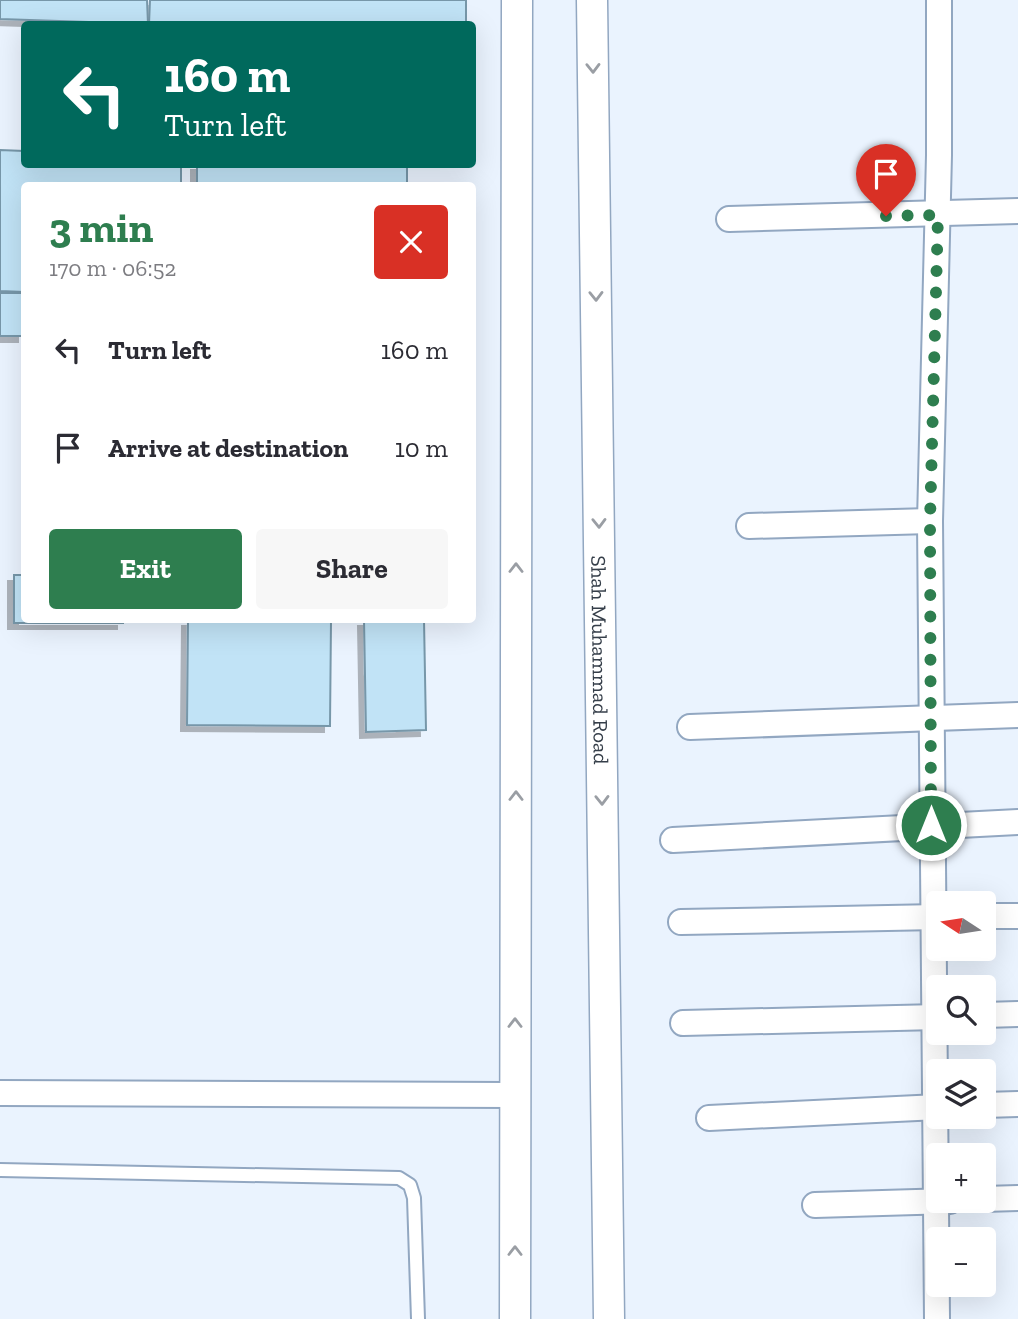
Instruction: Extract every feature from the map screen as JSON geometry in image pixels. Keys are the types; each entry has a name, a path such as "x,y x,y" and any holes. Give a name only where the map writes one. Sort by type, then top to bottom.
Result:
{"street":[{"path":"515,1319 517,0"},
{"name":"Shah Muhammad Road","path":"592,0 608,1319"},
{"path":"934,891 931,825 930,521 938,215 939,0"},
{"path":"729,219 1018,211"},
{"path":"749,526 930,521"},
{"path":"690,727 1018,715"},
{"path":"673,839 1018,822"},
{"path":"996,916 1018,916"},
{"path":"681,922 926,917"},
{"path":"996,1015 1018,1014"},
{"path":"683,1023 926,1017"},
{"path":"0,1093 515,1095"},
{"path":"996,1105 1018,1104"},
{"path":"709,1118 926,1107"},
{"path":"996,1199 1018,1198"},
{"path":"815,1205 926,1202"},
{"path":"937,1319 942,1213"}],"lane":[{"path":"0,1170 399,1178 410,1185 414,1198 418,1319"}],"building":[{"path":"0,0 147,0 148,21 0,19"},
{"path":"150,0 466,0 466,21 149,21"},
{"path":"0,150 21,151 21,168 181,168 181,182 21,182 21,292 0,291"},
{"path":"197,168 407,168 407,182 197,182"},
{"path":"0,293 21,293 21,336 0,336"},
{"path":"14,575 21,575 21,623 14,623"},
{"path":"188,623 331,623 330,726 187,725"},
{"path":"364,623 424,623 426,730 366,732"}],"route":[{"path":"886,216 938,215 930,521 931,825"}]}
